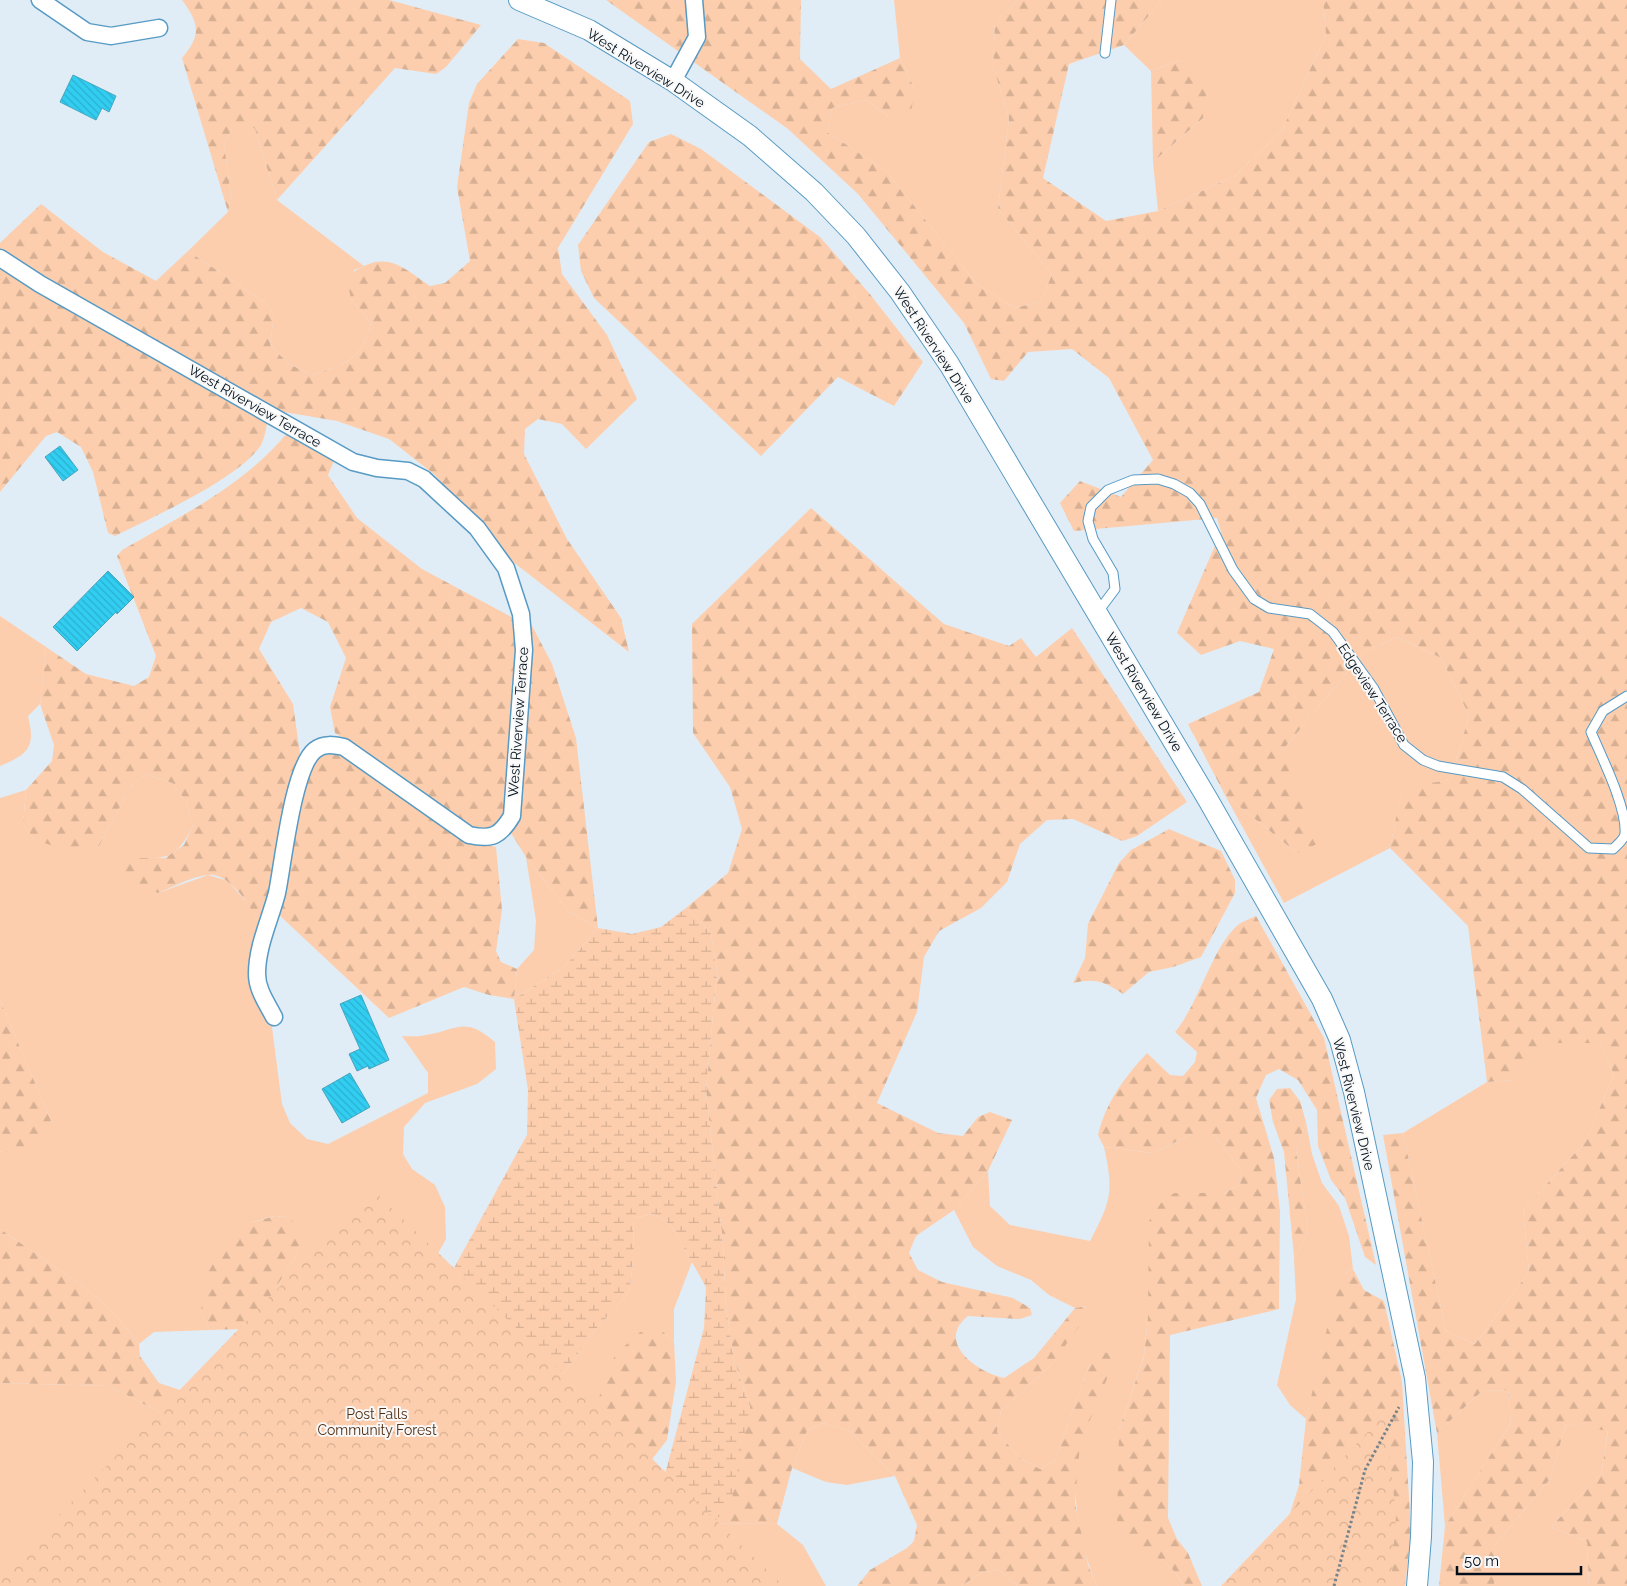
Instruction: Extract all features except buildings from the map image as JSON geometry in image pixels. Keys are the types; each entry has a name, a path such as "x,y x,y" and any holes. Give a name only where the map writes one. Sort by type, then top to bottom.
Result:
{"street":[{"path":"40,0 87,32 111,36 159,28"},
{"name":"West Riverview Drive","path":"519,0 589,30 673,81 750,136 814,192 856,236 889,278 949,364 1308,974 1322,999 1340,1040 1356,1102 1415,1378 1423,1462 1421,1537 1417,1586"},
{"path":"673,81 696,37 694,0"},
{"name":"West Riverview Terrace","path":"0,258 40,284 353,462 376,468 408,470 424,479 477,528 506,568 521,614 524,650 512,816 503,830 486,838 469,835 344,747 329,744 315,750 305,763 286,834 276,893 258,953 257,976 260,991 274,1017"}],"lane":[{"path":"1105,54 1111,0"},
{"name":"Edgeview Terrace","path":"1097,613 1115,589 1112,573 1093,539 1088,521 1091,507 1108,490 1133,480 1158,479 1174,484 1190,493 1200,504 1233,570 1254,599 1270,608 1310,614 1333,632 1374,689 1404,744 1423,760 1438,766 1503,776 1522,789 1589,848 1613,849 1625,836 1627,822 1618,791 1591,732 1603,711 1627,696"}],"path":[{"path":"1334,1586 1365,1470 1402,1403"}],"green space":[{"path":"182,0 389,0 481,25 446,67 436,74 395,68 277,200 255,129 245,123 233,127 224,144 231,195 228,212 182,58 193,42 196,29 195,22"},
{"path":"606,0 801,0 800,59 831,89 900,58 915,90 911,112 888,116 866,100 832,108 827,132 886,171 977,284 1014,308 1041,302 1052,274 998,209 1009,118 993,66 995,22 1018,0 1162,0 1124,45 1069,64 1043,178 1106,221 1158,211 1235,176 1282,130 1326,35 1323,0 1627,0 1627,1586 1589,1586 1587,1542 1551,1527 1601,1474 1608,1431 1566,1424 1550,1479 1494,1546 1494,1586 1439,1586 1445,1526 1511,1423 1508,1390 1482,1391 1437,1433 1383,1135 1403,1133 1446,1331 1475,1344 1529,1272 1523,1210 1586,1141 1614,1074 1599,1043 1555,1043 1514,1080 1487,1082 1468,926 1390,848 1402,787 1451,780 1469,715 1441,658 1397,637 1364,652 1282,751 1317,844 1297,853 1225,795 1188,724 1259,692 1274,649 1240,641 1201,655 1177,633 1221,532 1217,518 1074,531 1060,503 1080,481 1121,497 1153,460 1109,378 1072,349 1028,352 1004,381 991,379 964,323 858,194 788,129"},
{"path":"894,0 1018,0 995,22 993,66 1009,118 998,209 1052,274 1041,302 1014,308 977,284 886,171 827,132 832,108 866,100 888,116 915,90 900,58"},
{"path":"1162,0 1323,0 1326,35 1282,130 1235,176 1158,211 1153,162 1203,118 1180,60 1151,71 1124,45"},
{"path":"518,39 544,43 630,101 633,124 558,248 562,274 607,335 637,399 586,449 562,424 538,419 525,429 524,454 567,539 621,618 629,652 508,558 435,475 389,439 337,421 278,411 17,263 0,248 0,243 41,204 103,252 156,281 188,251 267,304 274,315 270,345 289,364 312,375 334,368 351,359 357,353 367,336 371,323 351,299 347,280 356,270 369,264 386,262 401,267 430,286 445,283 470,261 457,187 469,103 477,84"},
{"path":"1180,60 1208,84 1203,118 1153,162 1151,71"},
{"path":"245,122 255,129 277,200 364,266 354,270 351,299 371,323 367,336 362,346 351,359 334,368 312,375 289,364 270,345 274,315 267,304 188,251 228,212 231,195 224,144 233,127"},
{"path":"671,134 701,149 820,237 869,293 923,362 894,406 838,377 761,456 594,298 581,271 578,245 649,142"},
{"path":"0,268 268,419 261,445 250,458 215,484 115,536 108,533 93,472 81,447 57,432 46,436 0,492"},
{"path":"289,431 335,458 328,475 357,518 422,569 515,619 520,649 506,814 492,828 483,829 472,827 335,733 330,707 346,658 328,622 301,608 271,622 259,649 293,704 301,761 261,927 240,893 224,879 216,876 207,875 195,878 158,893 122,878 117,865 124,858 165,858 184,845 193,825 186,801 172,783 146,774 131,786 98,848 72,852 35,840 23,824 26,790 52,761 54,745 40,704 46,647 86,674 134,686 149,677 156,656 117,556 122,550 211,498 253,468"},
{"path":"811,508 944,624 1009,646 1021,638 1036,657 1072,628 1187,802 1137,836 1122,841 1073,819 1047,820 1020,844 1007,882 981,908 939,931 924,957 917,1012 877,1103 938,1133 963,1136 978,1117 990,1112 1012,1120 988,1171 954,1210 916,1236 909,1253 918,1270 942,1282 1013,1298 1030,1308 1032,1315 1020,1319 968,1316 959,1326 956,1336 958,1345 964,1354 972,1363 993,1375 1004,1378 1034,1358 1075,1308 1087,1306 1084,1320 1051,1365 1001,1411 997,1432 1020,1458 1040,1469 1055,1460 1089,1365 1104,1352 1111,1354 1109,1374 1080,1444 1075,1503 1088,1565 1097,1586 1017,1586 1000,1570 983,1572 961,1586 857,1586 870,1570 907,1548 914,1541 917,1525 895,1476 850,1431 823,1423 807,1431 792,1468 777,1524 713,1523 750,1407 734,1360 726,1307 723,1244 706,1091 717,972 711,933 686,908 728,873 742,829 730,787 693,733 692,624"},
{"path":"0,616 46,647 40,704 28,716 31,736 28,749 17,758 0,766"},
{"path":"528,618 552,664 576,738 598,928 568,911 526,857 511,833 517,813"},
{"path":"1397,637 1441,658 1469,715 1451,780 1402,788 1390,848 1284,903 1225,795 1297,853 1282,751 1364,652"},
{"path":"343,751 468,840 496,847 502,910 496,951 501,962 517,969 514,999 489,995 464,987 389,1018 276,912 291,835 309,766 319,754"},
{"path":"146,774 172,783 186,801 193,825 180,847 173,853 158,858 124,858 158,893 208,875 228,881 250,906 261,927 251,969 271,1020 282,1104 290,1123 307,1139 328,1144 428,1093 428,1073 402,1036 423,1036 462,1026 476,1029 495,1042 496,1069 477,1084 425,1103 404,1127 403,1154 412,1169 435,1185 445,1207 446,1239 424,1279 558,1381 596,1329 629,1293 634,1255 633,1218 654,1214 671,1225 692,1262 674,1309 674,1341 662,1331 599,1398 573,1466 0,1586 0,1383 110,1386 198,1433 278,1284 295,1258 300,1241 286,1217 274,1216 250,1223 201,1313 210,1330 154,1332 139,1344 113,1312 83,1286 0,1229 0,1151 9,1153 51,1121 0,1000 0,798 26,790 23,824 35,840 98,848 131,786"},
{"path":"1169,829 1221,851 1235,880 1235,893 1201,957 1173,967 1149,972 1123,994 1105,983 1087,981 1073,983 1085,958 1088,924 1119,863 1131,850"},
{"path":"526,857 568,911 598,928 564,967 514,999 517,969 534,950 536,921"},
{"path":"686,908 711,933 717,972 706,1091 723,1244 726,1307 734,1360 750,1407 731,1504 713,1523 642,1560 704,1328 706,1287 671,1225 654,1214 633,1218 634,1255 629,1293 596,1329 558,1381 432,1308 527,1135 528,1090 514,999 564,967 598,928 632,934 661,927"},
{"path":"1256,916 1324,1038 1376,1265 1365,1257 1345,1198 1331,1180 1318,1146 1317,1110 1298,1080 1279,1069 1266,1075 1256,1098 1274,1158 1280,1211 1279,1309 1170,1335 1168,1518 1177,1539 1188,1553 1202,1586 1183,1586 1169,1566 1134,1544 1117,1528 1119,1430 1144,1356 1148,1316 1149,1221 1161,1203 1174,1193 1224,1193 1240,1185 1242,1171 1213,1134 1192,1134 1153,1153 1104,1147 1098,1135 1111,1101 1147,1053 1170,1075 1183,1076 1195,1062 1197,1052 1175,1032 1192,1006 1213,961 1229,935 1238,925"},
{"path":"0,1000 51,1121 44,1138 9,1153 0,1151"},
{"path":"1554,1043 1599,1043 1614,1074 1586,1141 1523,1210 1529,1272 1475,1344 1446,1331 1403,1133 1487,1082 1514,1080"},
{"path":"1290,1088 1300,1101 1306,1122 1296,1151 1308,1230 1303,1244 1294,1257 1284,1152 1273,1122 1269,1100 1277,1089"},
{"path":"1306,1122 1312,1154 1322,1183 1339,1206 1349,1236 1353,1269 1343,1275 1306,1419 1290,1405 1277,1385 1296,1299 1294,1257 1303,1244 1308,1230 1296,1151"},
{"path":"1192,1134 1213,1134 1242,1171 1240,1185 1224,1193 1174,1193 1148,1316 1144,1355 1119,1430 1133,1543 1168,1566 1179,1578 1183,1586 1097,1586 1085,1553 1081,1535 1075,1479 1080,1444 1089,1417 1109,1374 1089,1365 1055,1460 1040,1469 1020,1458 997,1432 1001,1411 1051,1365 1087,1306 1075,1308 1049,1295 1031,1280 997,1266 973,1247 954,1210 988,1171 990,1206 1010,1225 1090,1241 1109,1196 1109,1175 1104,1147 1153,1153"},
{"name":"Post Falls Community Forest","path":"373,1190 784,1586 0,1586 0,1576"},
{"path":"275,1216 286,1217 297,1224 300,1242 295,1258 278,1284 270,1302 243,1329 210,1330 201,1313 204,1280 225,1242 250,1223"},
{"path":"0,1229 83,1286 113,1312 139,1344 140,1356 159,1383 186,1392 198,1433 110,1386 0,1383"},
{"path":"1353,1269 1364,1290 1384,1301 1402,1382 1411,1532 1405,1586 1267,1586 1299,1485 1306,1419 1336,1290 1343,1275"},
{"path":"662,1331 674,1341 676,1382 667,1440 646,1467 573,1466 615,1355 640,1332"},
{"path":"1508,1390 1511,1423 1445,1526 1437,1433 1482,1391"},
{"path":"1385,1414 1396,1515 1391,1586 1221,1586"},
{"path":"823,1423 850,1431 895,1476 847,1485 826,1482 792,1468 807,1431"},
{"path":"1566,1424 1608,1430 1601,1474 1551,1527 1587,1542 1589,1586 1494,1586 1494,1546 1550,1479"},
{"path":"713,1523 777,1524 803,1545 826,1586 629,1586"},
{"path":"1000,1570 1017,1586 961,1586 983,1572"}]}
